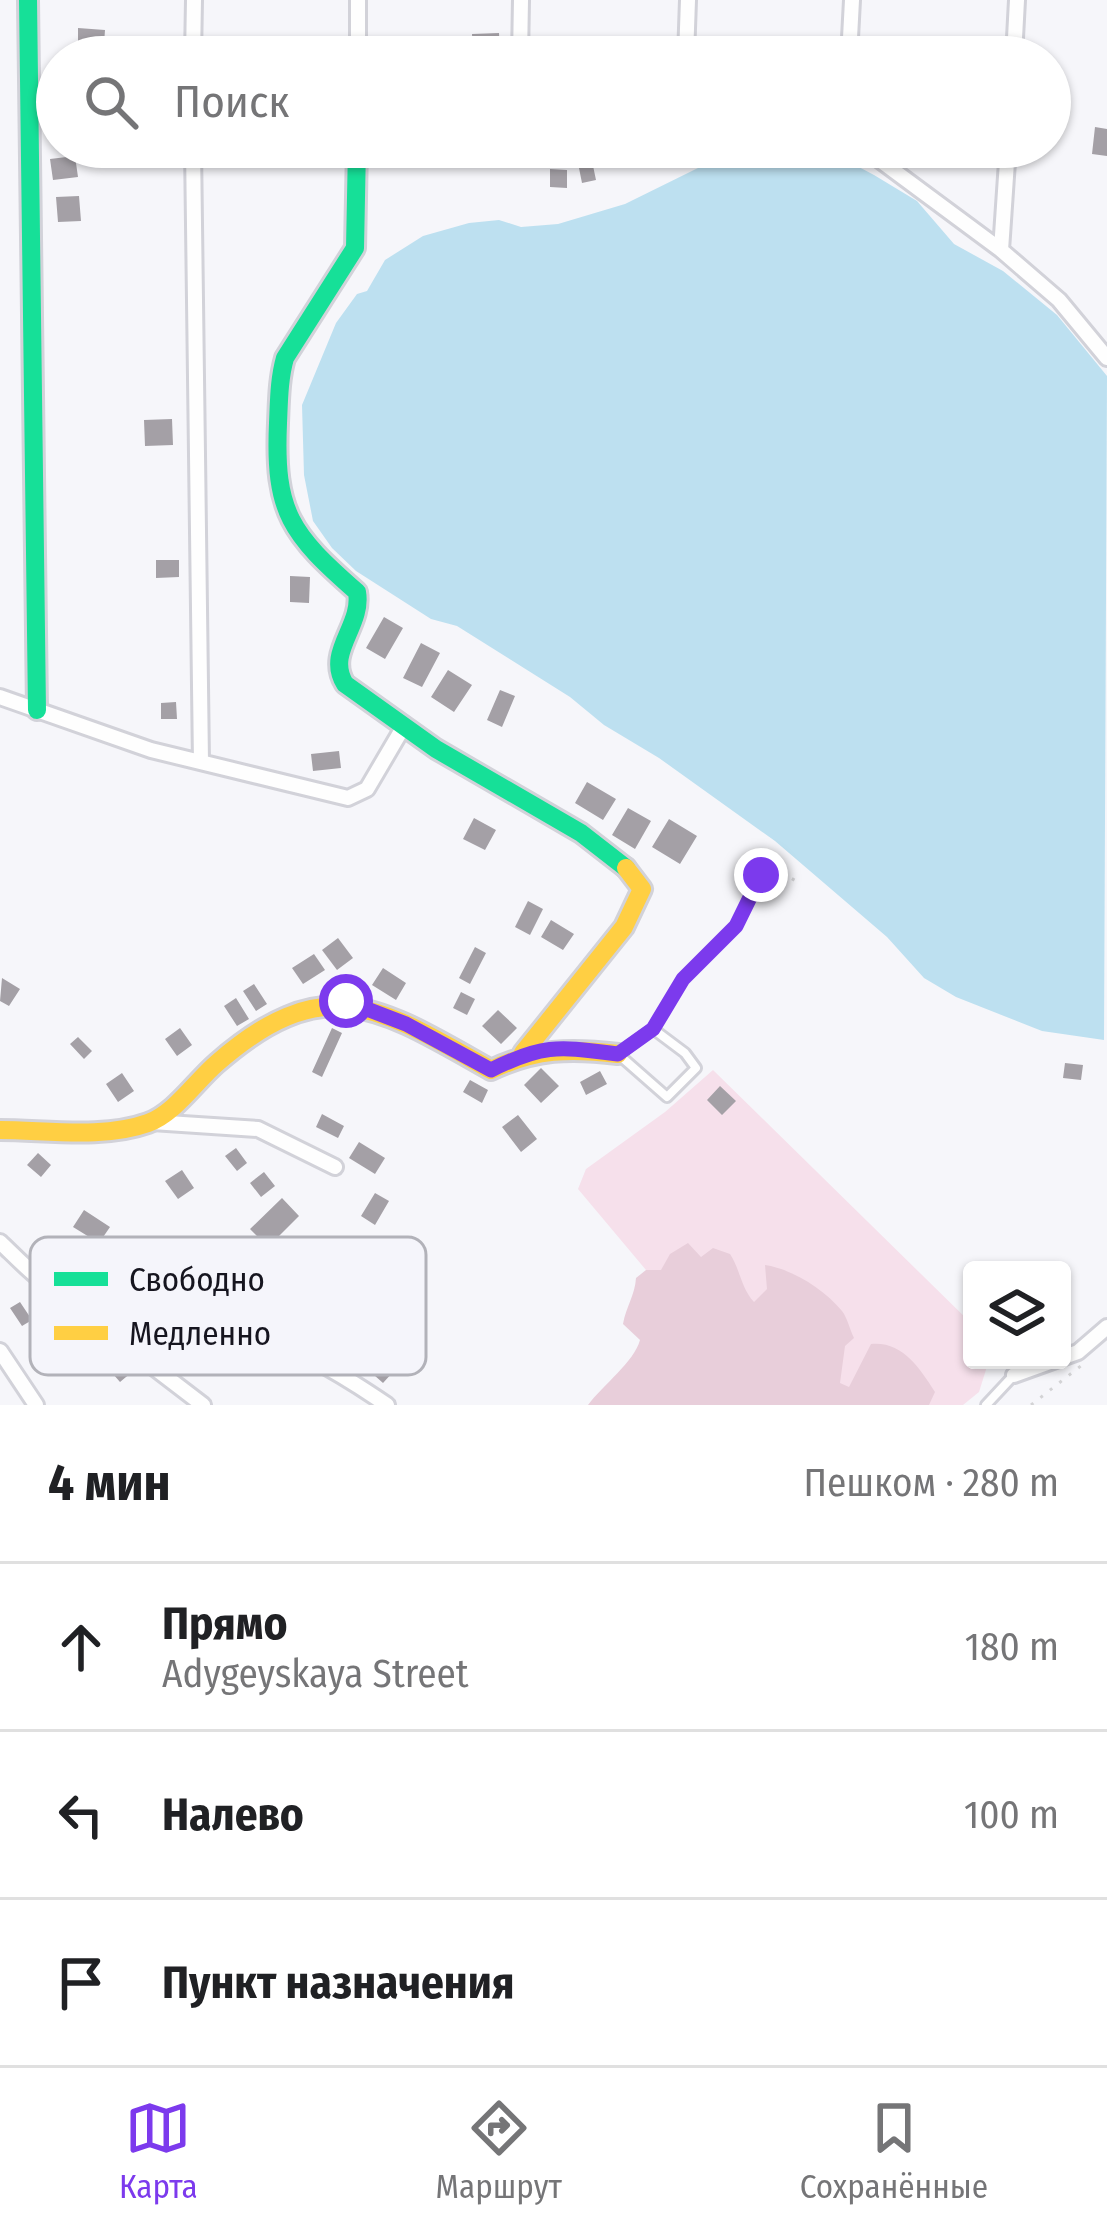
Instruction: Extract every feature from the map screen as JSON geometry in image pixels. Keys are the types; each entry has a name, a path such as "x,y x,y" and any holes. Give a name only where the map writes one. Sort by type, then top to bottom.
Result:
{"street":[{"path":"28,0 37,710"},
{"path":"194,0 194,36"},
{"path":"358,0 358,36"},
{"path":"520,36 521,0"},
{"path":"687,36 688,0"},
{"path":"850,36 852,0"},
{"path":"1015,36 1017,0"},
{"path":"194,168 201,762"},
{"path":"358,168 356,248 285,358 280,376 279,493 286,515 300,537 357,592 360,601 334,663 335,673 434,748 593,839 636,874 642,889 624,927 523,1053"},
{"path":"890,168 1001,250 1059,300 1107,358"},
{"path":"1001,250 1007,168"},
{"path":"0,697 151,750 348,798 367,789 404,726"},
{"path":"150,1122 240,1042 317,1003 346,1001 406,1024 491,1070 523,1053 551,1046 618,1054"},
{"path":"0,1130 150,1122 258,1130 335,1167"},
{"path":"0,1242 30,1270"},
{"path":"1014,1375 1078,1352 1107,1327"},
{"path":"0,1351 36,1405"},
{"path":"164,1375 203,1405"},
{"path":"342,1375 387,1405"}],"lane":[{"path":"653,1029 685,1053 696,1068 667,1097 618,1054 653,1029"},
{"path":"986,1405 1014,1375"}],"path":[{"path":"653,1029 683,979 736,926 761,875 777,870 796,881"},
{"path":"1031,1405 1089,1360"}],"shaded area":[{"path":"713,1070 963,1315 963,1369 986,1369 979,1392 963,1405 837,1405 646,1270 578,1189 586,1169 665,1112"},
{"path":"688,1243 701,1257 713,1248 730,1254 754,1302 767,1289 765,1265 817,1288 842,1311 854,1338 845,1346 840,1383 849,1387 871,1344 882,1344 901,1351 923,1374 935,1392 929,1405 588,1405 637,1348 640,1340 623,1324 636,1278 646,1270 661,1270 670,1254"}],"water":[{"path":"698,168 861,168 917,201 954,244 1003,271 1057,315 1107,376 1104,1040 1042,1031 956,997 924,978 887,937 775,841 570,697 457,626 431,619 356,571 313,521 304,475 302,405 336,323 357,294 367,291 385,260 423,236 469,223 558,224 625,204"}],"building":[{"path":"78,28 105,30 105,36 78,36"},
{"path":"1095,127 1107,129 1107,156 1092,154"},
{"path":"51,168 77,168 78,177 53,180"},
{"path":"579,168 593,168 596,180 582,183"},
{"path":"550,169 567,170 567,188 550,187"},
{"path":"79,196 81,221 58,222 56,197"},
{"path":"172,419 173,445 145,446 144,420"},
{"path":"156,560 179,560 179,577 156,578"},
{"path":"290,576 310,577 309,603 290,602"},
{"path":"384,617 403,628 385,659 366,648"},
{"path":"421,643 440,653 422,687 403,678"},
{"path":"448,670 472,685 454,712 431,697"},
{"path":"500,690 515,696 502,727 487,720"},
{"path":"176,702 177,719 161,719 161,703"},
{"path":"339,751 341,768 313,771 311,754"},
{"path":"587,782 616,799 603,820 575,803"},
{"path":"628,808 651,821 635,849 612,835"},
{"path":"474,818 496,830 485,850 463,839"},
{"path":"669,819 697,836 680,864 652,847"},
{"path":"528,901 543,909 530,935 515,927"},
{"path":"551,920 574,934 563,950 541,937"},
{"path":"338,938 353,958 337,970 322,950"},
{"path":"475,947 486,953 470,984 459,978"},
{"path":"314,954 325,970 303,984 292,968"},
{"path":"383,968 406,983 396,1000 372,985"},
{"path":"2,978 20,989 9,1006 0,1001"},
{"path":"254,984 267,1004 256,1011 243,991"},
{"path":"461,992 475,999 467,1015 453,1008"},
{"path":"236,998 249,1019 237,1026 224,1006"},
{"path":"498,1010 517,1028 501,1044 482,1026"},
{"path":"180,1028 192,1045 177,1056 165,1039"},
{"path":"332,1028 342,1033 322,1077 312,1072"},
{"path":"78,1037 92,1051 84,1059 70,1044"},
{"path":"1065,1063 1083,1065 1081,1080 1063,1078"},
{"path":"541,1068 559,1086 541,1103 524,1085"},
{"path":"600,1071 607,1084 586,1095 580,1082"},
{"path":"122,1073 134,1091 118,1102 106,1084"},
{"path":"470,1080 488,1090 482,1103 463,1092"},
{"path":"720,1086 736,1101 722,1115 707,1100"},
{"path":"322,1114 344,1126 338,1138 316,1127"},
{"path":"518,1115 537,1139 521,1152 502,1127"},
{"path":"359,1142 385,1158 375,1174 349,1158"},
{"path":"236,1148 247,1163 237,1171 225,1156"},
{"path":"38,1153 51,1165 41,1177 27,1165"},
{"path":"182,1170 194,1188 178,1199 165,1181"},
{"path":"264,1172 275,1186 261,1197 250,1183"},
{"path":"375,1193 389,1201 375,1225 361,1216"},
{"path":"282,1198 299,1216 278,1237 258,1237 250,1229"},
{"path":"84,1210 110,1227 103,1237 89,1237 73,1227"},
{"path":"20,1302 30,1321 22,1326 10,1308"}],"traffic: fast":[{"path":"28,0 37,710"},
{"path":"357,168 355,248 285,358 278,423 279,479 291,520 316,554 357,592 340,672 345,684 436,749 581,833 626,868"}],"traffic: slow":[{"path":"523,1053 624,927 642,889 626,868"},
{"path":"0,1130 94,1132 148,1123 167,1112 256,1033 290,1015 323,1007 385,1015 491,1070 553,1052 618,1054"}],"route":[{"path":"346,1001 406,1024 491,1070 523,1053 551,1046 618,1054 653,1029 683,979 736,926 761,875"}]}
